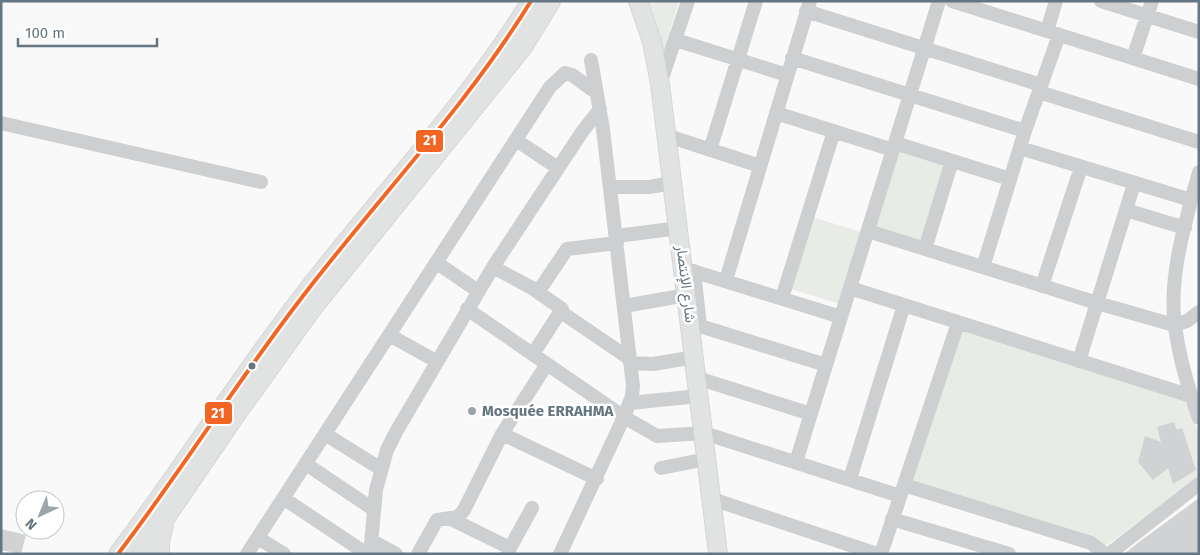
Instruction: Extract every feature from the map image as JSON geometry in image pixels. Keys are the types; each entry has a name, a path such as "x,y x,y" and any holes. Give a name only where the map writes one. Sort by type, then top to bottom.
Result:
{"main road":[{"path":"118,554 302,297 507,41 531,1"},
{"path":"141,554 233,419 312,309 523,48 551,1"},
{"name":"شارع الإنتصار","path":"632,1 641,9 652,42 668,136 679,228 689,269 687,295 718,554"},
{"path":"160,554 160,542 167,515"}],"street":[{"path":"660,84 688,1"},
{"path":"710,150 756,1"},
{"path":"796,462 939,1"},
{"path":"952,1 970,4 1053,33 1199,79"},
{"path":"983,267 1040,88 1053,33 1056,1"},
{"path":"1101,1 1146,17 1199,32"},
{"path":"1133,58 1152,1"},
{"path":"726,280 809,4 924,48 1199,142"},
{"path":"676,40 787,75"},
{"path":"792,58 1025,131"},
{"path":"560,554 597,479 624,417 630,403 633,386 617,239 600,109 591,60"},
{"path":"247,554 559,76 565,73 572,75 597,93"},
{"path":"370,550 373,509 381,469 396,432 493,267 558,168 600,109"},
{"path":"776,113 834,131 952,161 1010,179"},
{"path":"1,123 261,182"},
{"path":"782,298 834,131"},
{"path":"668,136 760,166"},
{"path":"516,140 558,168"},
{"path":"1020,148 1191,200"},
{"path":"925,249 952,161"},
{"path":"1042,286 1081,167"},
{"path":"1199,172 1191,200 1176,277 1174,325 1199,418"},
{"path":"610,187 649,187 673,182"},
{"path":"1079,361 1134,184"},
{"path":"1126,210 1185,228"},
{"path":"538,292 567,249 679,228"},
{"path":"868,231 1097,303 1174,325 1187,321 1199,312"},
{"path":"437,263 478,291"},
{"path":"493,267 558,304 562,309 533,354"},
{"path":"826,365 700,326 689,269 841,317"},
{"path":"850,288 1079,361 1193,390"},
{"path":"624,306 687,295"},
{"path":"850,479 904,305"},
{"path":"467,309 624,417 657,436 704,433 850,479 902,491 1090,543 1105,554"},
{"path":"561,312 630,361 653,364 695,357"},
{"path":"881,554 958,323"},
{"path":"391,336 436,361"},
{"path":"418,554 437,520 458,517 464,510 502,434 547,364"},
{"path":"697,378 810,414"},
{"path":"630,403 699,396"},
{"path":"325,434 381,469"},
{"path":"502,434 597,479"},
{"path":"661,468 707,459"},
{"path":"306,464 373,509"},
{"path":"1109,554 1199,484"},
{"path":"283,498 370,550 396,554"},
{"path":"712,498 877,554"},
{"path":"451,519 508,551 532,508"},
{"path":"892,519 1009,554"},
{"path":"258,538 284,554"}],"shaded area":[{"path":"647,1 679,1 664,50 662,50"},
{"path":"899,148 948,163 923,243 874,227"},
{"path":"812,217 862,232 840,304 791,289"},
{"path":"957,328 1185,400 1199,434 1199,478 1104,547 908,483"}],"building":[{"path":"1174,422 1177,430 1182,428 1196,470 1173,484 1168,468 1153,480 1138,462 1145,436 1161,442 1157,427"},
{"path":"1199,498 1199,554 1124,554 1139,542"},
{"path":"1,529 15,532 15,540 25,540 21,554 1,550"}],"transit line":[{"name":"21","path":"118,554 279,328 450,115 506,40 531,1"}],"place":[{"name":"Mosquée ERRAHMA","path":"472,411"}]}
